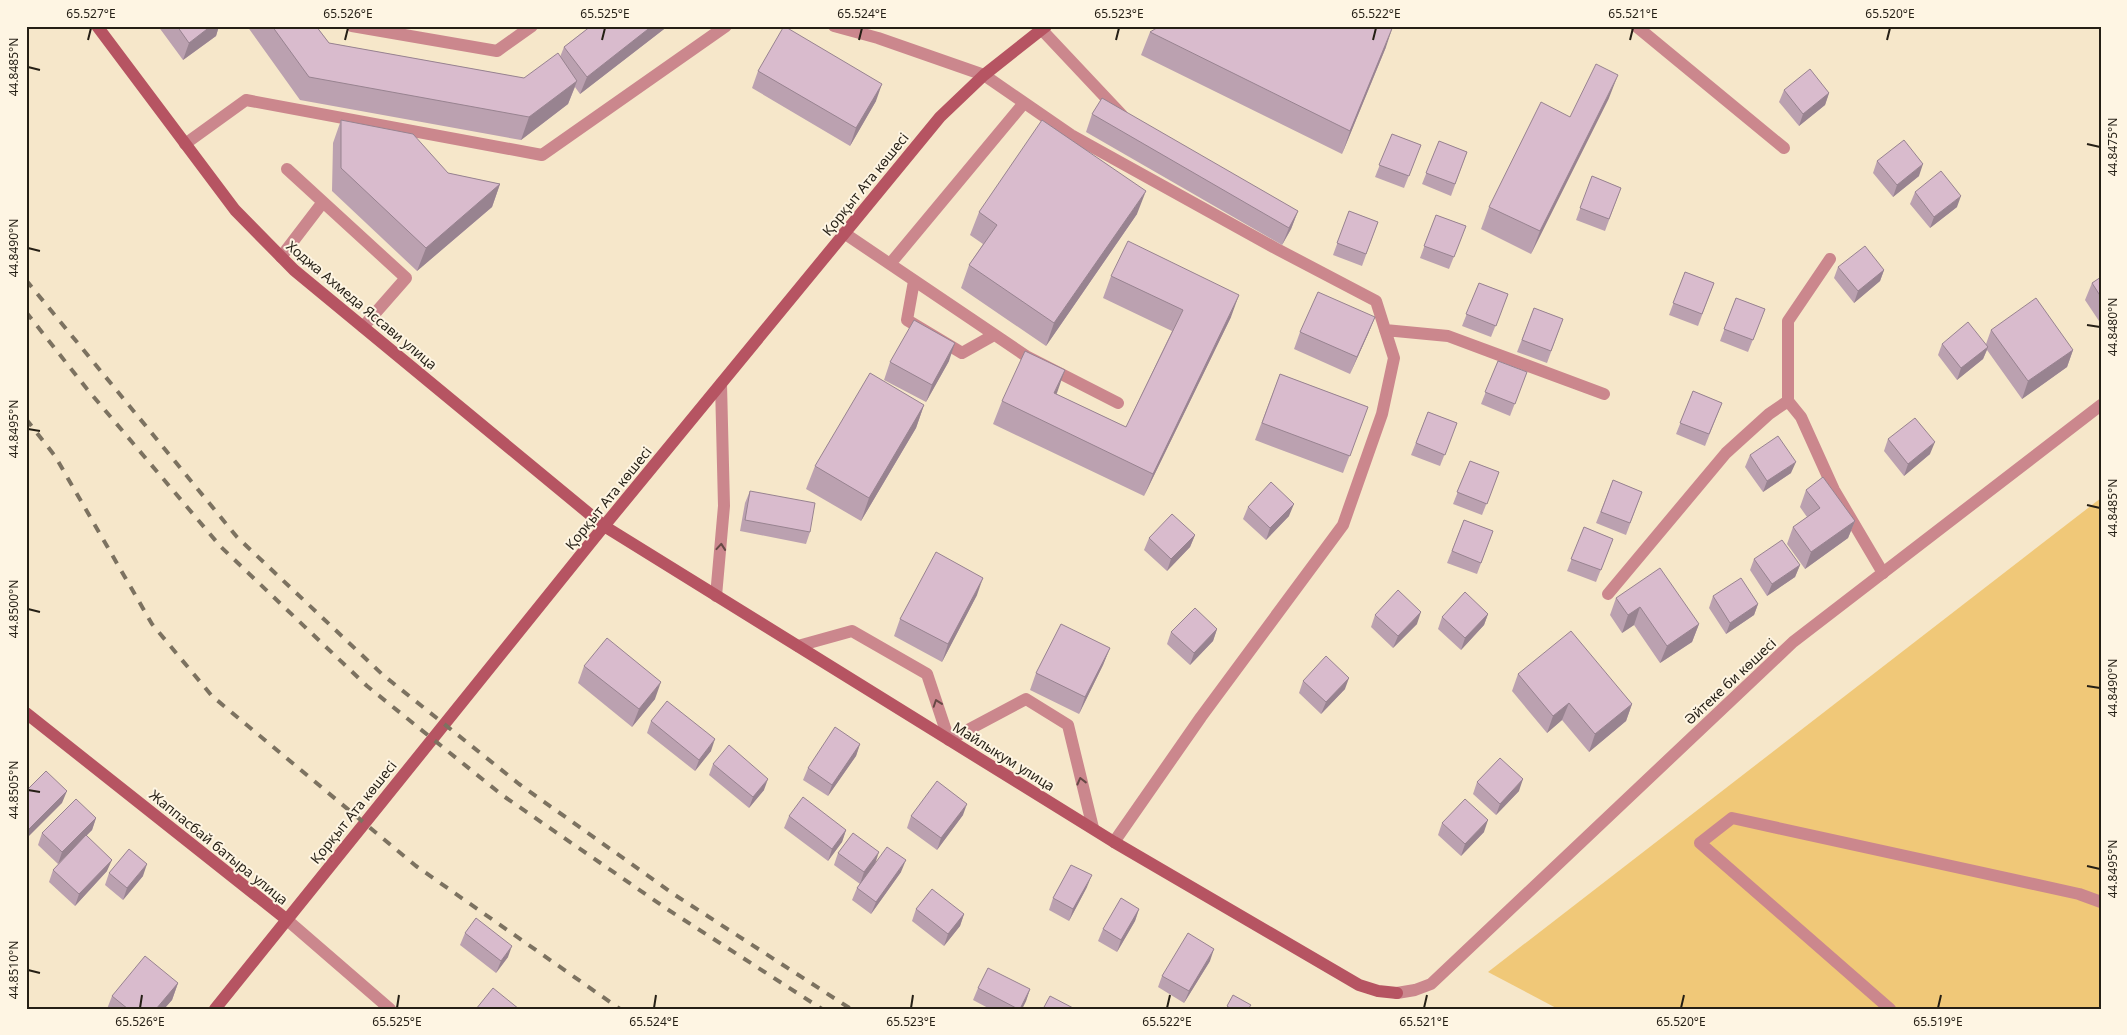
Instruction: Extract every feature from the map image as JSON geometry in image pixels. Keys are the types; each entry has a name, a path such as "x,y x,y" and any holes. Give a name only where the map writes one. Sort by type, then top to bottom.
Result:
{"street":[{"name":"Ходжа Ахмеда Яссави улица","path":"97,26 235,210 281,257 604,526"},
{"path":"358,27 497,51 532,26"},
{"path":"185,144 246,100 542,154 726,26"},
{"path":"834,26 878,38 984,75 1071,135 1275,248 1376,301 1386,330 1394,358 1382,414 1343,525 1201,717 1114,842"},
{"path":"1636,26 1784,148"},
{"path":"1044,28 1129,122"},
{"name":"Қорқыт Ата көшесі","path":"215,1009 604,526 940,117 984,75 1044,28"},
{"path":"890,264 1024,103"},
{"path":"287,169 406,278 363,327"},
{"path":"281,257 323,202"},
{"path":"844,233 1026,356 1118,403"},
{"path":"1830,259 1788,321 1788,401 1801,417 1834,490 1883,573"},
{"path":"914,280 907,320 962,354 994,335"},
{"path":"1386,330 1448,336 1604,394"},
{"path":"716,596 724,506 720,384"},
{"path":"1608,594 1726,453 1769,414 1788,401"},
{"name":"Әйтеке би көшесі","path":"1397,993 1416,990 1431,984 1793,642 2101,405"},
{"name":"Майлыкум улица","path":"604,526 1114,842 1359,985 1378,991 1397,993"},
{"path":"798,646 852,631 927,674 949,740 1026,700 1060,720 1068,725 1093,828"},
{"name":"Жаппасбай батыра улица","path":"26,713 286,920 390,1009"},
{"path":"1890,1009 1700,843 1732,818 2079,894 2101,902"}],"shaded area":[{"path":"2101,498 2101,1009 1558,1009 1488,972"}],"building":[{"path":"177,26 211,26 189,43"},
{"path":"272,26 316,26 329,43 524,78 558,53 577,81 529,117 309,77"},
{"path":"591,26 652,26 587,77 564,47"},
{"path":"784,26 882,84 856,128 758,71"},
{"path":"1160,26 1393,26 1350,131 1150,32"},
{"path":"1596,64 1618,75 1540,231 1489,207 1541,102 1570,117"},
{"path":"1810,69 1829,93 1803,114 1784,90"},
{"path":"1102,98 1298,211 1289,228 1092,114"},
{"path":"341,120 413,134 448,173 500,184 426,248 341,168"},
{"path":"1042,120 1146,191 1054,323 969,265 997,225 979,212"},
{"path":"1392,134 1421,145 1409,176 1379,165"},
{"path":"1904,140 1923,164 1897,185 1877,161"},
{"path":"1439,141 1467,152 1455,184 1426,173"},
{"path":"1941,171 1961,196 1934,217 1915,192"},
{"path":"1592,176 1621,188 1609,219 1580,208"},
{"path":"1349,211 1378,222 1366,254 1337,243"},
{"path":"1436,215 1466,226 1454,257 1424,246"},
{"path":"1128,241 1239,295 1153,474 1002,401 1025,351 1065,370 1054,393 1126,427 1183,310 1111,276"},
{"path":"1865,246 1884,270 1858,291 1838,267"},
{"path":"1685,272 1714,283 1702,314 1673,303"},
{"path":"2101,277 2101,297 2092,283"},
{"path":"1479,283 1508,294 1496,326 1466,314"},
{"path":"1318,292 1375,317 1357,357 1300,332"},
{"path":"1736,298 1765,309 1753,340 1724,329"},
{"path":"2036,298 2073,350 2028,381 1991,330"},
{"path":"1534,308 1563,319 1551,351 1522,340"},
{"path":"914,320 955,343 932,385 890,362"},
{"path":"1968,322 1988,347 1961,368 1942,344"},
{"path":"1498,361 1527,372 1515,404 1485,392"},
{"path":"870,373 924,405 869,498 815,466"},
{"path":"1280,374 1368,407 1350,456 1262,423"},
{"path":"1693,391 1722,403 1709,434 1680,423"},
{"path":"1428,412 1457,423 1445,455 1416,443"},
{"path":"1915,418 1935,442 1908,464 1888,439"},
{"path":"1778,436 1796,462 1767,481 1750,455"},
{"path":"1470,461 1499,472 1487,504 1457,492"},
{"path":"1823,477 1855,521 1811,552 1793,527 1820,508 1806,490"},
{"path":"1613,480 1642,492 1630,523 1601,512"},
{"path":"1271,482 1294,504 1270,528 1248,507"},
{"path":"750,491 815,503 810,532 745,520"},
{"path":"1172,514 1195,535 1171,559 1149,538"},
{"path":"1464,520 1493,531 1481,563 1452,551"},
{"path":"1584,527 1613,539 1601,570 1571,559"},
{"path":"1782,540 1800,565 1772,584 1754,559"},
{"path":"936,552 983,578 948,644 900,619"},
{"path":"1660,568 1699,624 1667,646 1640,607 1628,615 1616,598"},
{"path":"1741,578 1758,604 1730,623 1713,596"},
{"path":"1398,590 1421,612 1398,636 1375,615"},
{"path":"1465,592 1488,614 1465,638 1442,617"},
{"path":"1195,608 1217,629 1194,653 1171,632"},
{"path":"1061,624 1110,648 1085,697 1036,673"},
{"path":"1571,631 1632,704 1595,734 1569,703 1553,716 1518,674"},
{"path":"607,638 661,682 639,709 584,666"},
{"path":"1326,656 1349,678 1326,702 1303,681"},
{"path":"667,701 715,739 699,760 651,721"},
{"path":"835,727 860,744 832,785 808,768"},
{"path":"729,745 768,779 753,797 713,764"},
{"path":"1500,758 1523,779 1500,804 1477,782"},
{"path":"46,771 67,791 27,831 26,791"},
{"path":"937,781 967,804 941,838 911,816"},
{"path":"803,797 846,830 832,849 789,816"},
{"path":"76,799 96,818 62,852 42,833"},
{"path":"1465,799 1488,820 1465,844 1442,823"},
{"path":"853,833 879,852 864,872 838,853"},
{"path":"86,835 112,860 79,894 53,870"},
{"path":"887,847 906,860 876,902 857,888"},
{"path":"129,849 147,864 127,888 109,873"},
{"path":"1071,865 1092,875 1073,909 1053,898"},
{"path":"932,889 964,914 948,934 916,909"},
{"path":"1121,898 1139,909 1121,940 1103,929"},
{"path":"476,918 512,946 501,961 465,933"},
{"path":"1188,933 1214,949 1189,991 1162,976"},
{"path":"145,956 178,983 156,1009 128,1009 112,996"},
{"path":"988,968 1030,989 1020,1009 978,988"},
{"path":"493,988 519,1009 476,1009"},
{"path":"1233,995 1251,1005 1248,1009 1231,1009 1227,1006"},
{"path":"1050,996 1075,1009 1043,1009"}],"railway":[{"path":"26,280 237,537 383,675 519,784 675,895 851,1009"},
{"path":"26,312 87,389 221,547 367,686 502,795 667,909 822,1009"},
{"path":"26,419 55,456 152,624 212,696 416,866 620,1009"}]}
